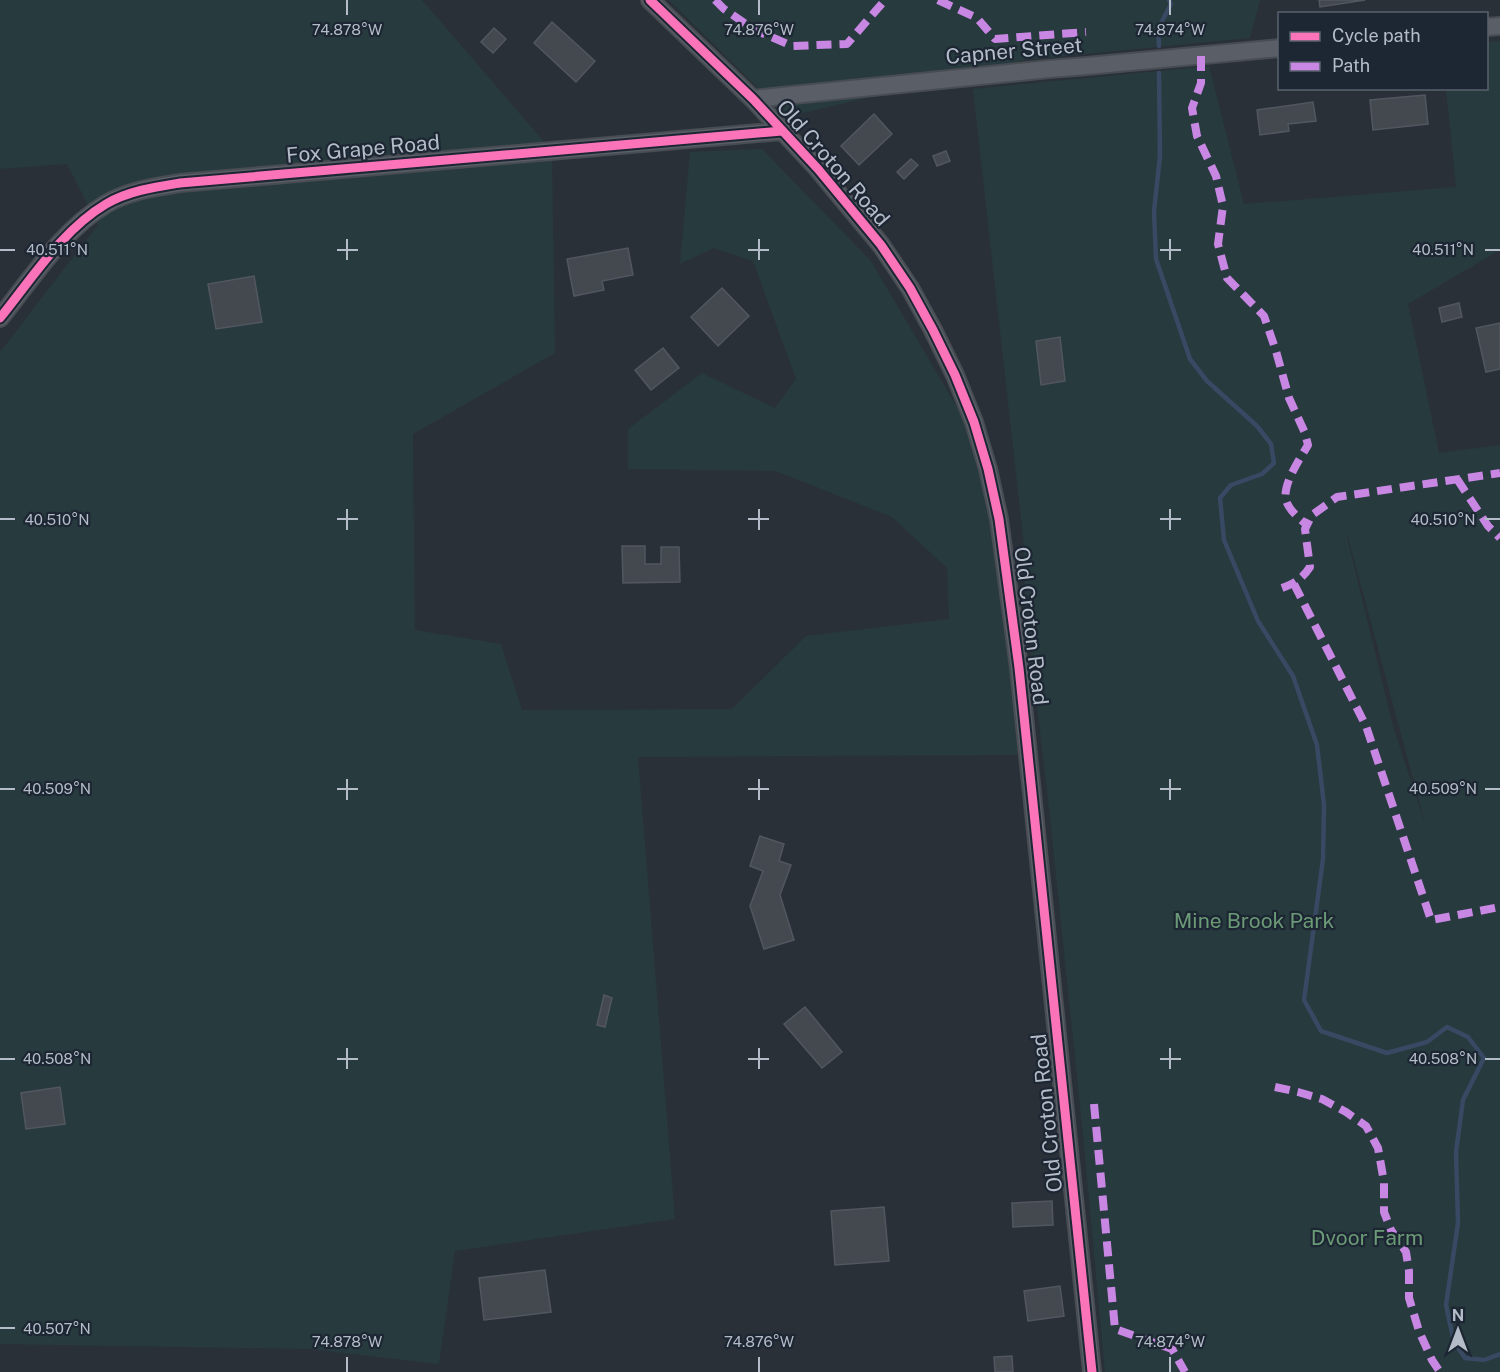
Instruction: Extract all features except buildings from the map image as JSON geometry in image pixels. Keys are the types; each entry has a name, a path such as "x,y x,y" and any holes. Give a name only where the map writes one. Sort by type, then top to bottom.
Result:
{"street":[{"name":"Old Croton Road","path":"650,0 753,99 818,169 881,245 910,288 933,330 974,422 988,469 1002,539 1021,680 1092,1372"},
{"name":"Capner Street","path":"753,99 1278,48"},
{"name":"Fox Grape Road","path":"0,318 52,252 87,217 106,204 152,188 180,183 782,131"}],"green space":[{"path":"0,0 422,0 552,151 555,353 413,434 415,630 501,644 522,710 732,709 806,636 949,619 947,568 892,517 776,471 628,469 628,429 702,373 775,408 796,379 753,261 714,248 680,264 690,152 762,149 871,261 985,455 1022,755 638,757 675,1219 455,1251 439,1364 309,1349 0,1344 0,352 98,225 67,164 0,169"},
{"path":"669,0 1260,0 1250,38 1024,60 787,117"},
{"name":"Mine Brook Park","path":"1500,41 1500,250 1408,304 1439,453 1500,445 1500,1372 1105,1372 1050,817 1026,611 1023,536 973,89 1209,66 1244,204 1456,187 1446,90 1488,90 1488,42","holes":["1347,537 1348,537 1426,827 1393,726"]}],"waterway":[{"path":"1159,46 1158,29 1171,4 1169,0"},
{"path":"1159,73 1160,156 1154,211 1156,259 1190,359 1207,381 1257,426 1271,444 1274,463 1262,474 1231,485 1220,498 1224,540 1258,621 1293,676 1317,745 1324,805 1323,859 1304,1000 1321,1031 1387,1053 1427,1042 1447,1027 1468,1037 1484,1058 1463,1100 1456,1152 1458,1223 1446,1305 1454,1342 1465,1358 1484,1360 1500,1354"}],"marked path":[{"path":"715,0 753,29 792,46 847,44 885,0"},
{"path":"938,0 977,18 995,39 1086,32"},
{"path":"1201,56 1201,83 1192,108 1197,136 1216,176 1223,206 1218,244 1227,278 1264,316 1289,398 1305,433 1308,445 1288,481 1286,496 1291,509 1307,525"},
{"path":"1282,588 1298,580 1310,567 1305,529 1312,515 1337,497 1500,473"},
{"path":"1457,479 1488,526 1500,538"},
{"path":"1294,584 1366,726 1431,920 1500,907"},
{"path":"1275,1087 1322,1099 1366,1126 1378,1148 1384,1182 1384,1212 1391,1230 1406,1252 1409,1298 1419,1331 1440,1372"},
{"path":"1094,1104 1115,1329 1172,1349 1185,1372"}],"cycle path":[{"path":"650,0 753,99 818,169 881,245 910,288 933,330 974,422 988,469 999,519 1019,668 1092,1372"},
{"path":"0,318 48,256 75,227 106,204 142,190 180,183 782,131"}],"park label":[{"name":"Dvoor Farm","path":"1367,1238"}]}
